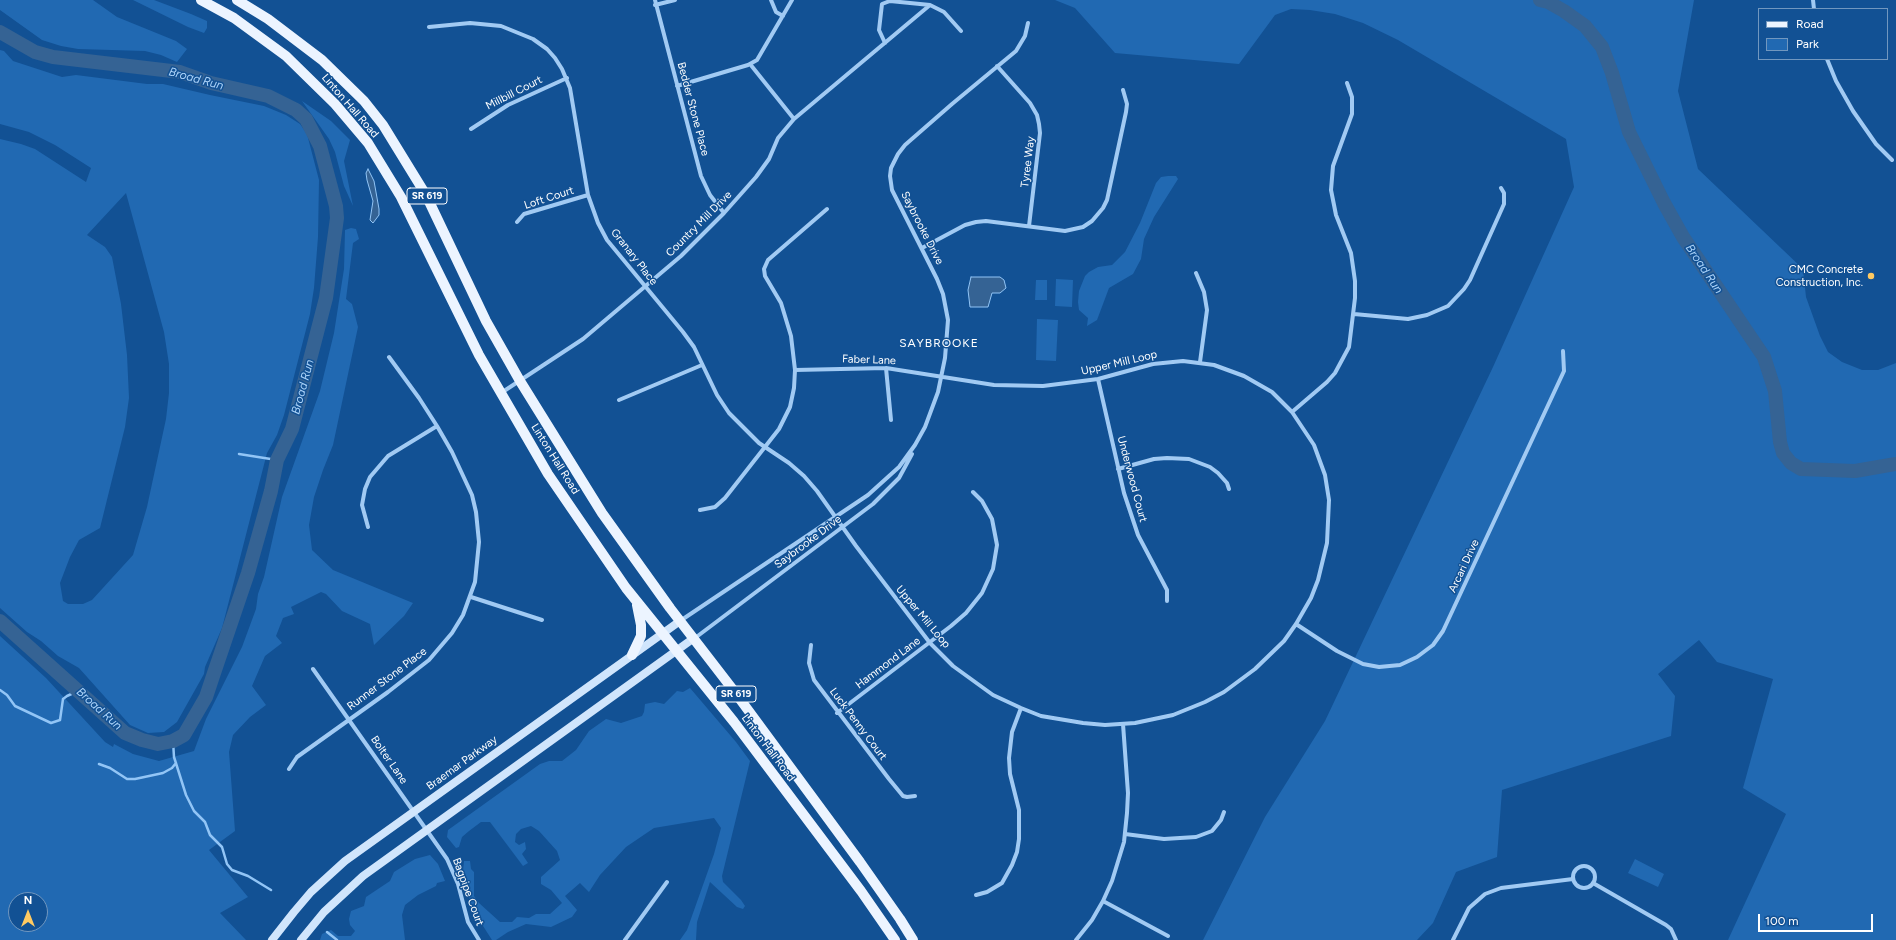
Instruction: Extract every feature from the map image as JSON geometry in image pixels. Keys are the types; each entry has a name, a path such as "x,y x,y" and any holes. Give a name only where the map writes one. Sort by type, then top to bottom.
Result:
{"main road":[{"name":"Linton Hall Road","path":"201,0 234,18 286,56 336,104 362,134 380,160 401,197 479,354 548,474 635,600 734,722 861,891 895,940"},
{"name":"Linton Hall Road","path":"237,0 268,19 322,60 353,89 373,112 394,141 426,194 486,321 520,381 602,513 680,621 860,862 913,940"},
{"path":"632,655 640,642 642,630 635,600"}],"street":[{"name":"Bedder Stone Place","path":"655,0 655,5 704,184 715,203 724,213"},
{"path":"655,5 675,0"},
{"path":"771,0 776,12 783,16"},
{"path":"677,86 750,64 761,54 792,0"},
{"path":"885,43 879,30 882,4 890,1 930,5 944,12 961,31"},
{"name":"Country Mill Drive","path":"501,394 583,339 681,256 724,213 770,159 778,138 794,119 930,5"},
{"name":"Granary Place","path":"429,27 470,23 486,23 508,27 532,39 547,49 555,58 567,78 575,110 588,195 598,223 607,240 694,347 717,395 729,413 765,447 804,476 817,491 835,517"},
{"name":"Saybrooke Drive","path":"694,638 843,528 889,489 906,466 931,412 942,378 948,320 943,294 937,279 892,190 890,176 892,164 905,145 1022,44 1026,36 1028,23"},
{"path":"1827,60 1836,81 1853,111 1876,144 1892,160"},
{"path":"750,64 794,119"},
{"name":"Tyree Way","path":"997,66 1030,103 1037,115 1039,124 1040,133 1029,226"},
{"name":"Millbill Court","path":"471,128 508,105 567,78"},
{"path":"1292,412 1327,382 1342,362 1349,348 1354,314 1355,281 1353,264 1346,238 1336,215 1331,190 1333,166 1352,114 1352,97 1347,83"},
{"path":"922,248 965,225 976,222 986,221 1065,231 1083,227 1092,222 1103,208 1107,200 1126,112 1127,104 1123,90"},
{"path":"1354,314 1408,319 1428,315 1448,306 1464,289 1470,280 1504,204 1504,193 1501,188"},
{"name":"Loft Court","path":"517,222 524,214 588,195"},
{"path":"700,510 708,509 721,503 779,429 790,408 794,388 794,354 787,319 774,290 765,276 765,265 768,260 827,209"},
{"path":"1196,273 1204,292 1207,310 1200,362"},
{"name":"Arcari Drive","path":"1296,624 1338,651 1363,664 1379,667 1400,665 1417,657 1433,645 1443,630 1564,370 1563,351"},
{"name":"Runner Stone Place","path":"289,769 297,757 429,660 452,633 463,615 471,597 478,566 479,542 476,512 465,478 420,398 389,357"},
{"name":"Upper Mill Loop","path":"835,517 930,643 953,666 993,695 1021,708 1061,720 1083,724 1123,724 1173,715 1206,702 1224,692 1255,669 1284,640 1296,624 1311,598 1323,562 1329,524 1329,500 1325,474 1320,458 1305,429 1280,399 1260,384 1231,370 1200,362 1183,361 1153,364 1098,379 1053,385 994,385 942,378"},
{"path":"619,400 702,365"},
{"path":"886,368 891,420"},
{"name":"Faber Lane","path":"795,370 886,368 942,378"},
{"name":"Underwood Court","path":"1098,379 1118,469 1132,520 1138,535 1167,590 1167,601"},
{"path":"368,527 362,505 365,489 370,478 388,456 437,426"},
{"name":"Saybrooke Drive","path":"680,621 835,517 886,480 904,461 915,445"},
{"path":"1118,469 1154,459 1189,459 1205,464 1218,473 1227,483 1229,489"},
{"name":"Hammond Lane","path":"837,713 930,643 956,621 975,602 993,569 997,545 992,519 982,501 973,492"},
{"path":"471,597 542,620"},
{"name":"Braemar Parkway","path":"272,940 294,912 329,874 414,811 680,621"},
{"path":"301,940 324,912 363,876 694,638"},
{"name":"Luck Penny Court","path":"810,645 809,663 814,680 837,713 888,779 903,796 914,796"},
{"name":"Bolter Lane","path":"313,669 414,811"},
{"path":"976,895 987,892 1002,883 1012,865 1016,852 1020,832 1019,810 1010,774 1009,758 1012,732 1021,708"},
{"path":"1076,940 1092,920 1103,901 1119,862 1125,834 1128,793 1123,724"},
{"name":"Bagpipe Court","path":"414,811 453,870 468,922 479,940"},
{"path":"1125,834 1164,840 1196,837 1212,831 1221,820 1224,812"},
{"path":"1587,867 1594,874 1593,883 1588,888 1581,888 1575,885 1573,879 1577,869 1587,867"},
{"path":"1453,940 1469,908 1485,894 1501,888 1573,879"},
{"path":"625,940 667,882"},
{"path":"1593,883 1666,925 1671,929 1676,940"},
{"path":"1103,901 1168,936"}],"green space":[{"path":"0,0 93,0 117,17 176,41 187,49 177,62 161,55 145,51 78,49 61,46 42,40 0,10"},
{"path":"133,0 154,0 191,14 207,21 207,28 204,33 188,27"},
{"path":"1055,0 1694,0 1678,91 1698,169 1803,269 1806,297 1820,336 1828,352 1842,362 1862,370 1878,370 1896,363 1896,940 1728,940 1786,814 1743,788 1773,679 1717,662 1699,640 1658,674 1675,696 1671,736 1502,790 1497,857 1456,872 1433,923 1417,940 1203,940 1265,817 1325,721 1493,367 1574,187 1566,139 1398,40 1363,23 1335,14 1291,9 1275,15 1239,64 1115,53 1075,8"},
{"path":"0,50 4,51 13,61 62,77 76,75 147,84 163,84 264,106 286,115 300,124 307,134 319,180 318,237 314,288 310,314 284,415 277,435 267,453 222,628 205,667 204,674 177,722 164,732 148,733 130,725 79,668 58,656 41,641 27,632 0,608 0,139 35,149 86,182 91,168 55,145 29,132 0,124","holes":["126,193 164,332 169,364 169,393 166,419 147,507 133,555 92,600 83,604 68,604 63,601 60,583 70,557 79,540 100,528 125,427 129,398 127,355 121,304 112,257 105,247 87,235"]},
{"path":"302,101 331,121 350,140 344,161 353,206 344,186 335,152 329,139"},
{"path":"1176,176 1178,179 1154,217 1144,239 1141,259 1133,274 1109,288 1097,320 1087,326 1088,318 1079,310 1078,302 1079,291 1085,276 1098,267 1112,265 1125,252 1140,223 1156,183 1161,177"},
{"path":"351,228 356,229 359,239 353,243 346,299 352,304 358,327 333,445 314,497 309,525 312,550 333,570 413,603 404,616 374,645 370,624 342,611 326,594 321,592 291,607 294,614 283,618 276,636 282,643 265,656 252,686 266,705 250,717 233,735 229,752 235,831 209,850 248,897 220,913 246,940 0,940 0,636 46,678 105,742 113,747 114,744 133,754 159,761 194,751 206,719 242,647 256,609 258,594 264,577 282,497 320,391 334,333 344,269 345,230"},
{"path":"1056,279 1073,280 1072,307 1055,306"},
{"path":"1036,280 1047,280 1047,300 1035,300"},
{"path":"1037,319 1058,320 1056,361 1036,360"},
{"path":"690,688 736,742 750,761 722,876 723,882 745,906 743,909 737,907 710,882 697,922 696,940 680,940 687,930 714,854 721,828 714,818 654,828 626,847 600,875 589,892 580,883 565,896 577,910 572,917 551,927 526,924 508,932 496,940 492,940 476,915 470,901 463,871 464,861 470,861 471,869 474,872 474,896 479,903 500,922 512,922 517,917 529,918 536,914 550,914 562,903 551,890 541,884 541,877 560,860 557,851 539,831 531,826 521,829 516,834 515,842 519,845 525,842 526,849 522,854 528,863 523,866 490,822 481,822 469,831 462,837 459,847 456,848 447,837 448,830 540,764 549,761 562,761 576,750 589,731 606,719 621,723 642,716 645,704 655,702 664,704 677,691 683,692"},
{"path":"430,855 438,864 445,881 437,883 436,886 418,895 405,905 402,915 405,940 320,940 322,934 331,930 338,936 351,936 355,931 350,925 349,919 351,911 364,906 366,897 390,881 394,872 415,859"},
{"path":"1635,859 1664,874 1658,887 1628,873"}],"shaded area":[{"path":"368,169 374,181 379,209 379,215 373,223 370,220 373,201 367,180 366,173"},
{"path":"971,277 1000,277 1004,280 1006,288 1000,293 992,293 988,307 970,307 968,290"}],"waterway":[{"name":"Broad Run","path":"1540,0 1548,2 1564,11 1585,26 1602,47 1612,73 1629,132 1664,203 1683,237 1764,357 1775,391 1780,442 1783,453 1791,463 1801,469 1855,471 1896,464"},
{"name":"Broad Run","path":"0,32 35,52 53,57 180,72 211,83 268,96 296,110 306,119 320,146 336,206 337,218 326,298 292,429 277,460 271,491 248,573 206,697 184,735 173,741 158,744 142,740 125,733 0,621"},
{"path":"239,454 277,460"},
{"path":"0,690 7,695 15,706 51,723 60,720 63,699 78,691"},
{"path":"173,741 174,757 186,795 194,811 205,822 210,835 222,847 227,864 232,870 248,876 271,890"},
{"path":"99,764 110,768 127,779 135,779 163,773 172,768 176,763"},
{"path":"327,932 337,940"}],"place":[{"name":"CMC Concrete Construction, Inc.","path":"1871,276"}],"district":[{"name":"SAYBROOKE","path":"939,343"}]}
